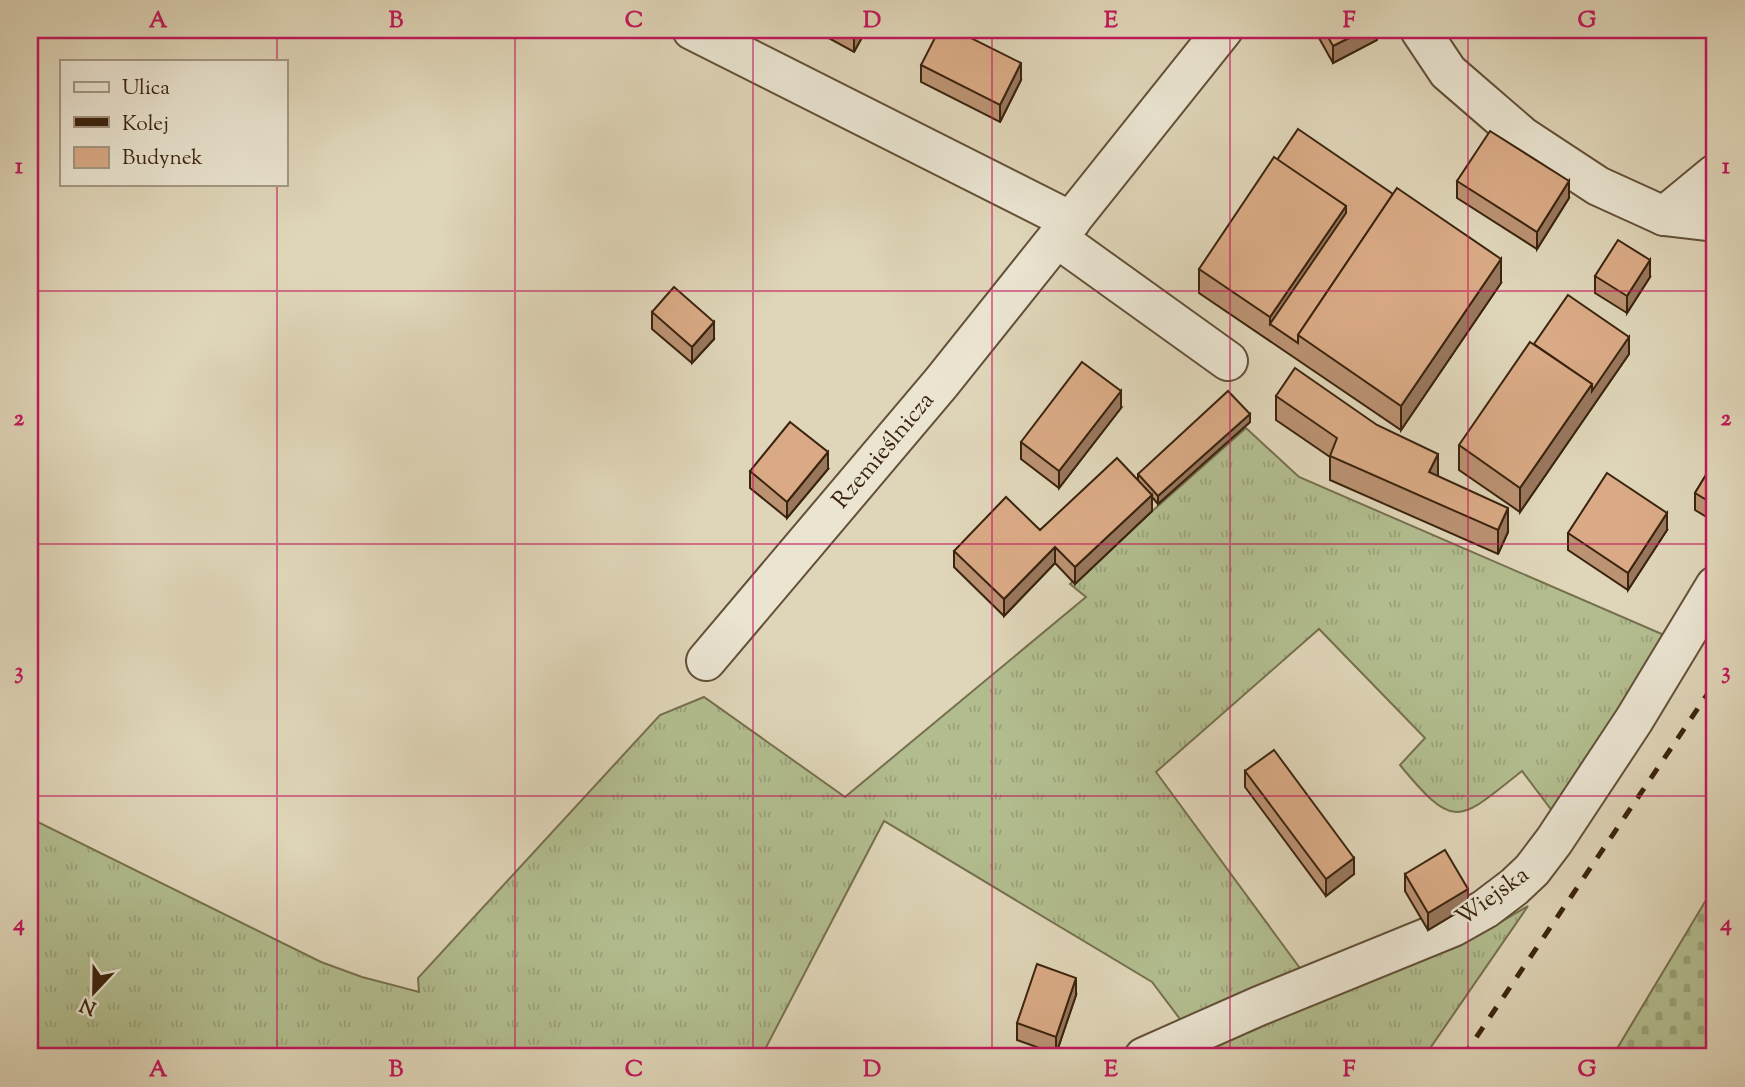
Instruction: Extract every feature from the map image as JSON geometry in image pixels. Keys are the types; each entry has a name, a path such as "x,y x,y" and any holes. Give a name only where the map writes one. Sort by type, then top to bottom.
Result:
{"street":[{"path":"692,30 1065,230 1228,361"},
{"name":"Rzemieślnicza","path":"706,661 924,404 1223,30"},
{"path":"1420,30 1448,72 1522,136 1598,186 1664,216 1715,222"},
{"path":"1664,216 1715,174"},
{"name":"Wiejska","path":"1144,1057 1247,1011 1453,927 1485,909 1514,887 1532,870 1562,830 1641,709 1715,586"}],"green space":[{"path":"1246,428 1299,477 1671,638 1556,816 1522,771 1470,809 1458,812 1446,810 1433,801 1400,765 1425,738 1319,629 1156,772 1305,975 1186,1027 1152,982 884,821 761,1057 30,1057 30,818 321,962 362,977 419,992 418,978 660,715 704,697 845,797 1086,597 1070,584"},
{"path":"1715,885 1715,1057 1612,1057"},
{"path":"1528,906 1424,1057 1183,1057 1477,936"}],"building":[{"path":"939,30 955,30 1021,63 1000,105 921,65"},
{"path":"1324,30 1365,30 1333,46"},
{"path":"1298,129 1393,194 1298,335 1298,343 1270,324 1346,213 1346,206 1277,160"},
{"path":"1490,131 1569,181 1537,232 1457,181"},
{"path":"1274,157 1346,206 1270,317 1199,269"},
{"path":"1397,188 1501,259 1401,406 1298,335"},
{"path":"1618,240 1650,260 1627,296 1595,276"},
{"path":"674,287 714,322 692,347 652,312"},
{"path":"1568,295 1629,337 1592,391 1592,384 1534,344"},
{"path":"1530,342 1592,384 1520,488 1459,445"},
{"path":"1082,362 1121,391 1059,471 1021,442"},
{"path":"1295,368 1377,425 1438,454 1429,472 1508,508 1498,530 1330,456 1337,438 1276,396"},
{"path":"1228,391 1250,414 1158,496 1138,474"},
{"path":"790,422 828,452 787,502 750,471"},
{"path":"1117,458 1152,495 1075,567 1055,547 1004,599 954,551 1006,497 1040,530"},
{"path":"1715,460 1715,505 1695,493"},
{"path":"1607,473 1667,513 1628,573 1568,533"},
{"path":"1274,750 1354,858 1326,879 1245,771"},
{"path":"1445,850 1468,889 1428,913 1405,874"},
{"path":"1037,964 1076,978 1056,1037 1017,1023"}],"railway":[{"path":"1463,1057 1715,683"}]}
